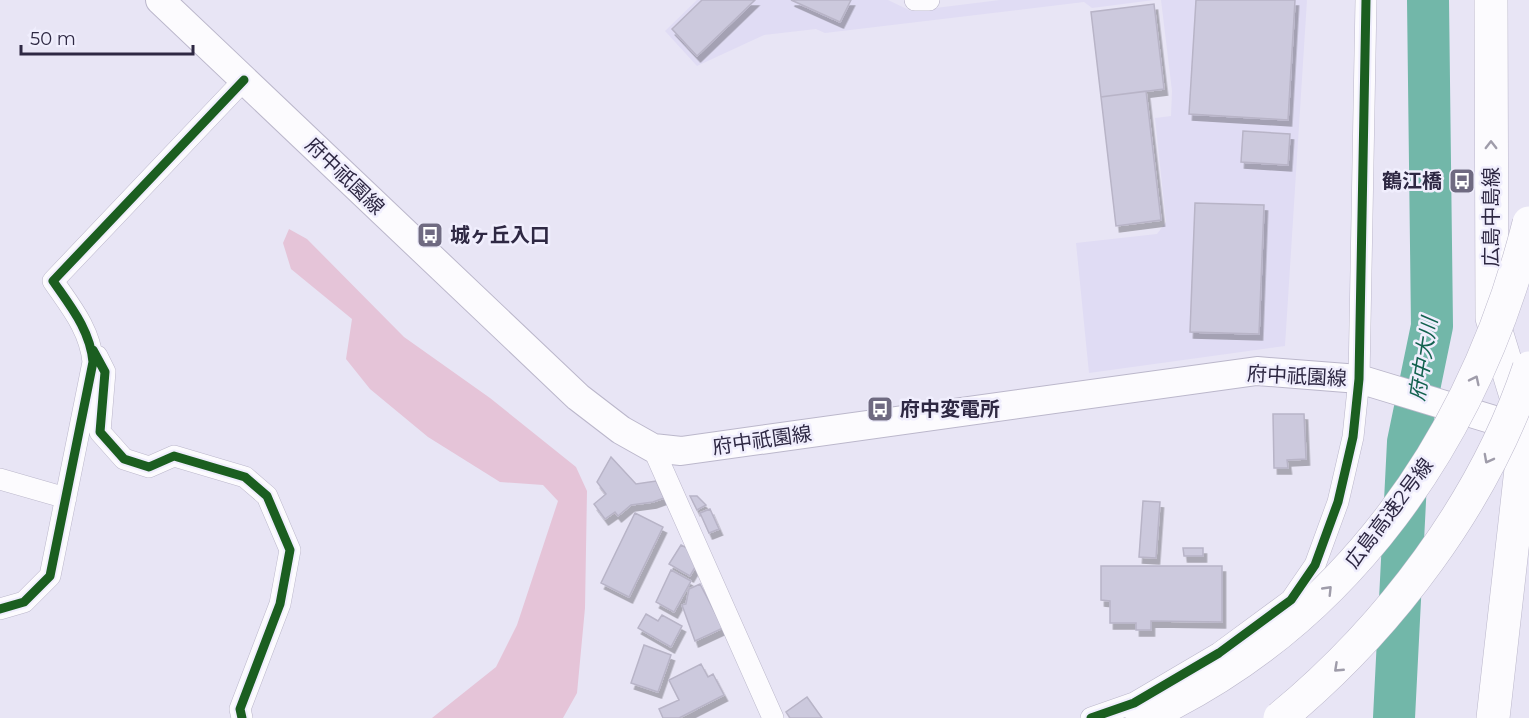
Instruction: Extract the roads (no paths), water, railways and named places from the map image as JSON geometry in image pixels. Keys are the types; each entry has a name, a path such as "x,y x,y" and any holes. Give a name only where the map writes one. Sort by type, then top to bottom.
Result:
{"main road":[{"name":"府中祇園線","path":"160,0 578,397 621,430 653,448 681,451 1257,371 1363,380 1527,430"},
{"name":"広島中島線","path":"1491,0 1492,318 1527,430"},
{"name":"広島高速2号線","path":"1142,718 1234,665 1298,619 1326,592 1386,525 1421,477 1479,373 1501,319 1529,223"},
{"path":"1280,718 1342,664 1380,623 1416,576 1449,528 1503,432 1529,368"},
{"name":"広島中島線","path":"1493,718 1529,396"}],"street":[{"path":"915,0 929,0"},
{"path":"1091,718 1134,703 1219,652 1291,600 1315,565 1338,502 1363,380 1366,0"},
{"path":"242,718 240,709 280,604 290,550 267,496 245,477 174,456 149,467 124,459 100,432 105,372 83,326 53,281 244,80"},
{"path":"0,609 24,602 50,576 93,362 91,346"},
{"path":"653,448 773,718"},
{"path":"0,479 66,498"}],"waterway":[{"name":"府中大川","path":"1394,718 1408,442 1432,326 1428,0"}],"place":[{"name":"鶴江橋","path":"1462,181"},
{"name":"城ヶ丘入口","path":"430,235"},
{"name":"府中変電所","path":"880,409"}]}
